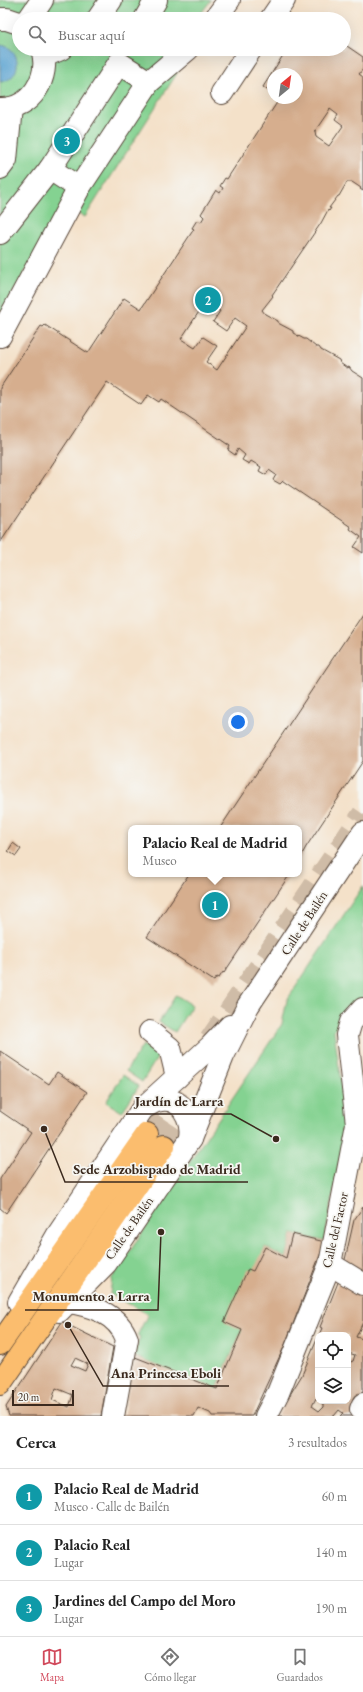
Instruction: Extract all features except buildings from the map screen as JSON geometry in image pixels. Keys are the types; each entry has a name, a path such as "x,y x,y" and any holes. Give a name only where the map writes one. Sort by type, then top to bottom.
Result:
{"main road":[{"name":"Calle de Bailén","path":"0,1344 156,1140 0,1385"}],"street":[{"path":"34,12 42,0"},
{"path":"103,12 111,0"},
{"path":"149,12 156,0"},
{"path":"220,12 229,0"},
{"path":"276,12 284,0"},
{"path":"0,18 12,21"},
{"path":"0,168 6,160 6,108 19,105 31,97 40,85 48,56"},
{"path":"0,234 50,169 124,56 149,82"},
{"path":"0,336 79,188 149,82 180,56"},
{"path":"222,92 246,56"},
{"path":"50,169 79,188"},
{"name":"Calle de Bailén","path":"0,1385 66,1302 106,1262 190,1139 223,1056 248,1006 362,838"},
{"name":"Calle de Bailén","path":"0,1337 57,1236 143,1108 210,1048 248,1006"},
{"name":"Calle del Factor","path":"266,1416 278,1393 330,1264 357,1124 347,1035 351,1022 363,1009"},
{"path":"150,1032 170,1048 177,1077"},
{"path":"143,1108 156,1101 166,1100 174,1102 188,1115 190,1122 190,1139"},
{"path":"330,1264 363,1284"},
{"path":"66,1302 78,1303 96,1308 118,1323 124,1331 127,1339 113,1416"},
{"path":"363,1404 361,1409 363,1410"}],"green space":[{"path":"0,0 211,0 202,12 12,12 12,56 184,56 176,75 85,217 62,207 0,316"},
{"path":"363,886 363,999 334,1030 347,1128 324,1241 292,1234 286,1258 265,1247 242,1330 216,1390 136,1357 132,1359 140,1338 137,1336 148,1314 110,1294 112,1278 282,1024 287,1000"},
{"path":"176,995 192,1005 175,1032 159,1022"},
{"path":"143,1045 159,1055 142,1082 126,1071"},
{"path":"123,1075 139,1086 122,1112 106,1102"}],"water":[{"path":"0,45 8,47 12,50 12,56 16,56 17,64 13,76 8,80 0,82"}],"tunnel":[{"path":"210,1040 363,814"},
{"path":"147,1134 179,1087"},
{"path":"164,1146 195,1101"}],"place":[{"name":"Jardines del Campo del Moro","path":"67,141"},
{"name":"Palacio Real","path":"208,300"},
{"name":"Palacio Real de Madrid","path":"215,905"},
{"name":"Sede Arzobispado de Madrid","path":"44,1129"},
{"name":"Jardín de Larra","path":"276,1139"},
{"name":"Monumento a Larra","path":"161,1232"},
{"name":"Ana Princesa Eboli","path":"68,1325"}]}
